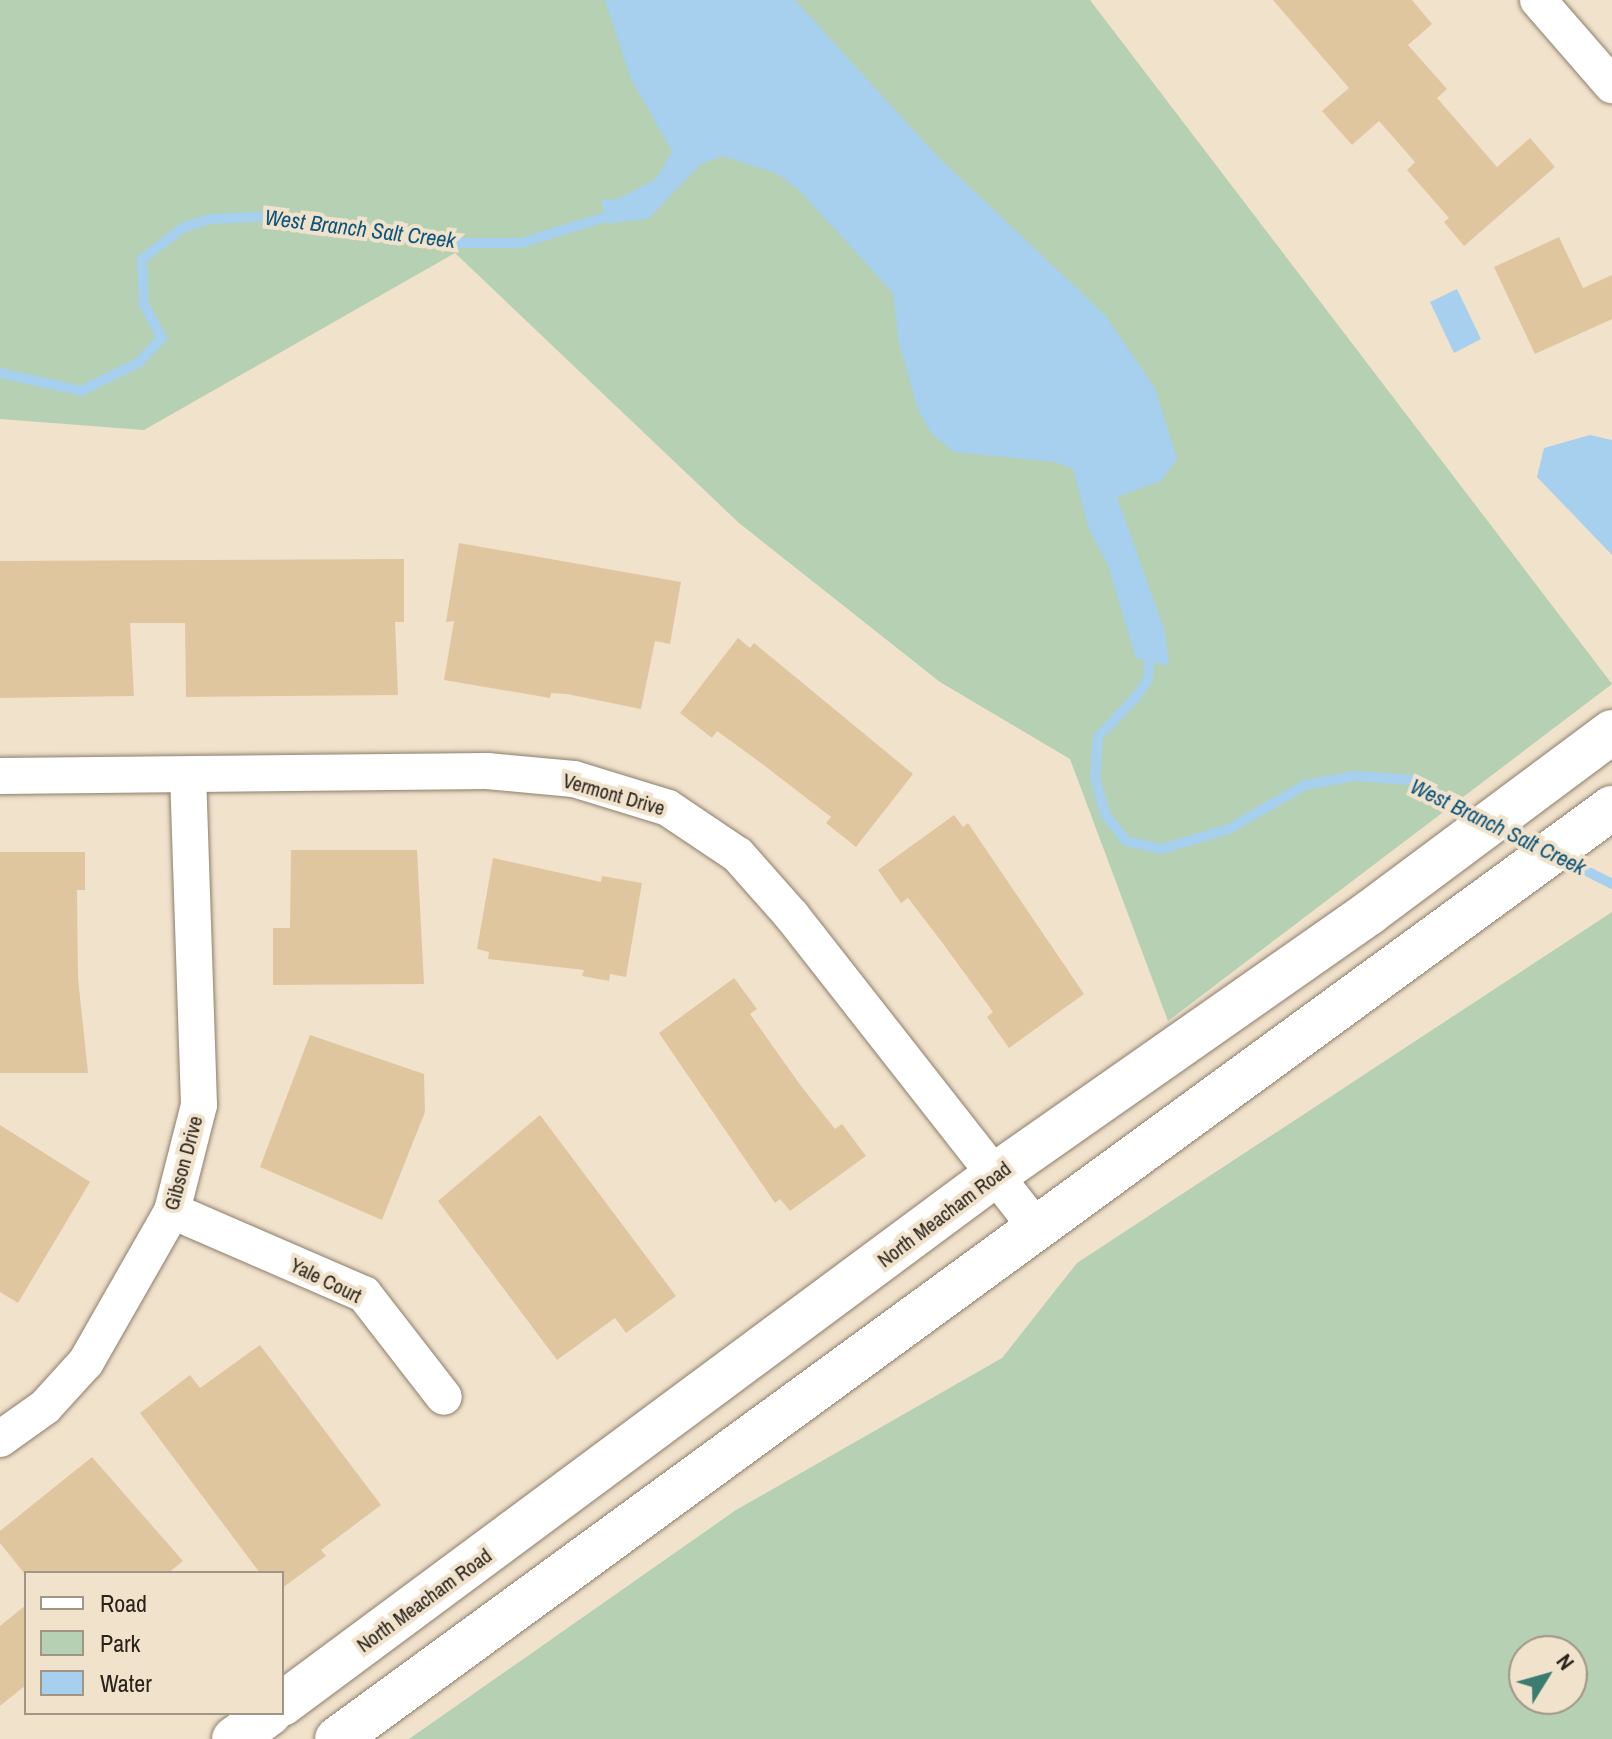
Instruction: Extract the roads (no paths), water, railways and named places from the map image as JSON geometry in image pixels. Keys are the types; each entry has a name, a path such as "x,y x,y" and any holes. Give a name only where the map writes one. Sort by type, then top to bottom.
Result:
{"main road":[{"name":"North Meacham Road","path":"284,1703 995,1175 1437,863 1612,732"},
{"path":"337,1739 1036,1227 1496,896 1609,810"},
{"path":"234,1739 267,1715"}],"street":[{"path":"1538,0 1612,85"},
{"name":"Vermont Drive","path":"0,776 188,778 487,771 574,779 668,808 738,855 792,916 1036,1227"},
{"name":"Gibson Drive","path":"0,1439 45,1407 86,1362 172,1211 199,1105 188,778"},
{"name":"Yale Court","path":"172,1211 364,1294 444,1397"}],"water":[{"path":"605,0 795,0 938,157 1105,315 1155,388 1177,459 1161,481 1117,497 1165,632 1169,666 1136,658 1108,565 1089,530 1073,469 1055,462 954,452 932,434 918,410 899,343 893,293 799,190 776,173 723,156 701,164 649,218 607,224 601,200 618,199 656,179 672,151 631,79"},
{"path":"1457,289 1481,339 1454,353 1430,302"},
{"path":"1590,435 1612,440 1612,555 1537,477 1544,448"}],"waterway":[{"name":"West Branch Salt Creek","path":"0,373 81,391 138,363 162,338 144,304 142,259 184,227 210,219 277,216 455,243 521,243 616,214"},
{"name":"West Branch Salt Creek","path":"1149,662 1148,679 1135,698 1098,737 1095,777 1105,814 1126,841 1161,849 1229,829 1305,785 1354,776 1412,780 1479,816"},
{"name":"West Branch Salt Creek","path":"1504,829 1539,847"},
{"name":"West Branch Salt Creek","path":"1561,858 1612,884"}]}
